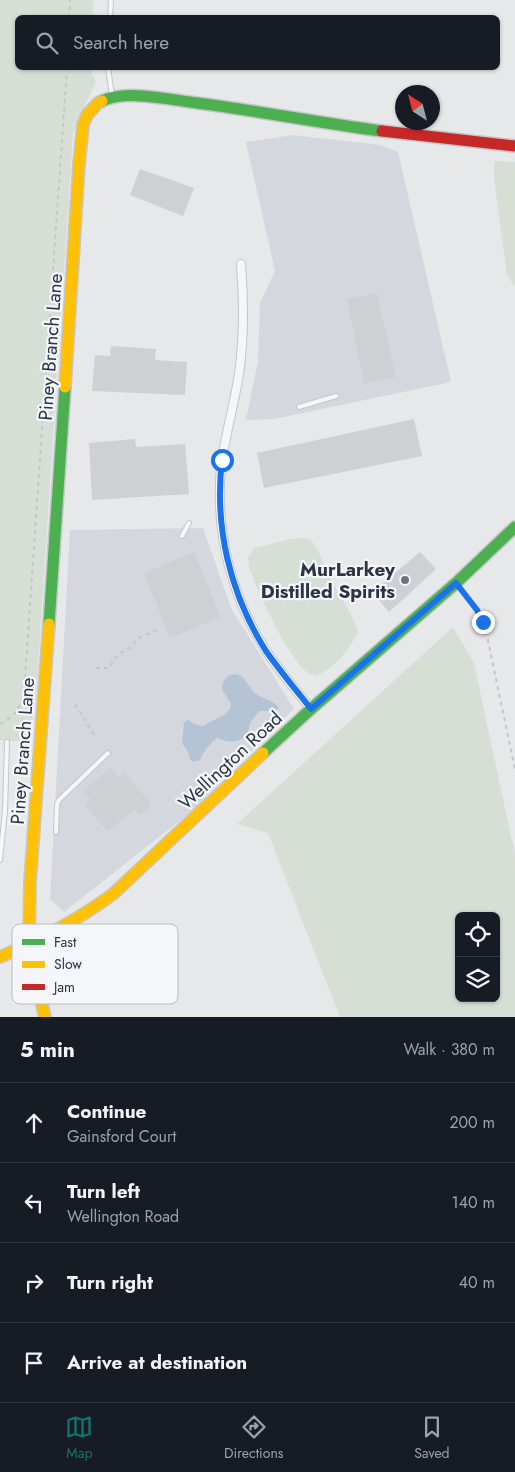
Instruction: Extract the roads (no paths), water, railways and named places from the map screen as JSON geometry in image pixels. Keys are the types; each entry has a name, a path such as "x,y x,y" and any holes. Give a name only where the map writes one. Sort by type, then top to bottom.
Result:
{"street":[{"path":"113,96 144,96 256,111 351,127 515,146"},
{"name":"Piney Branch Lane","path":"29,924 30,882 56,521 78,164 83,125 87,115 98,103 113,96"},
{"path":"241,264 244,317 242,351 221,468 220,504 223,538 230,573 250,622 267,651 311,709"},
{"name":"Wellington Road","path":"70,924 113,894 311,709 456,583 515,527"},
{"name":"Wellington Road","path":"0,957 12,952"},
{"name":"Piney Branch Lane","path":"42,1004 45,1017"}],"lane":[{"path":"110,15 111,0"},
{"path":"108,70 113,96"},
{"path":"299,407 336,396"},
{"path":"182,536 189,523"},
{"path":"0,860 5,811 8,742"},
{"path":"56,832 57,804 59,800 108,753"},
{"path":"0,758 7,758"},
{"path":"0,782 6,782"}],"water":[{"path":"237,674 243,678 256,694 279,708 275,711 259,711 250,723 247,736 233,741 217,738 207,748 200,760 194,762 190,760 188,752 182,743 184,722 188,720 203,726 225,714 230,709 231,704 222,689 223,682 229,675"}],"place":[{"name":"MurLarkey Distilled Spirits","path":"405,580"}]}
